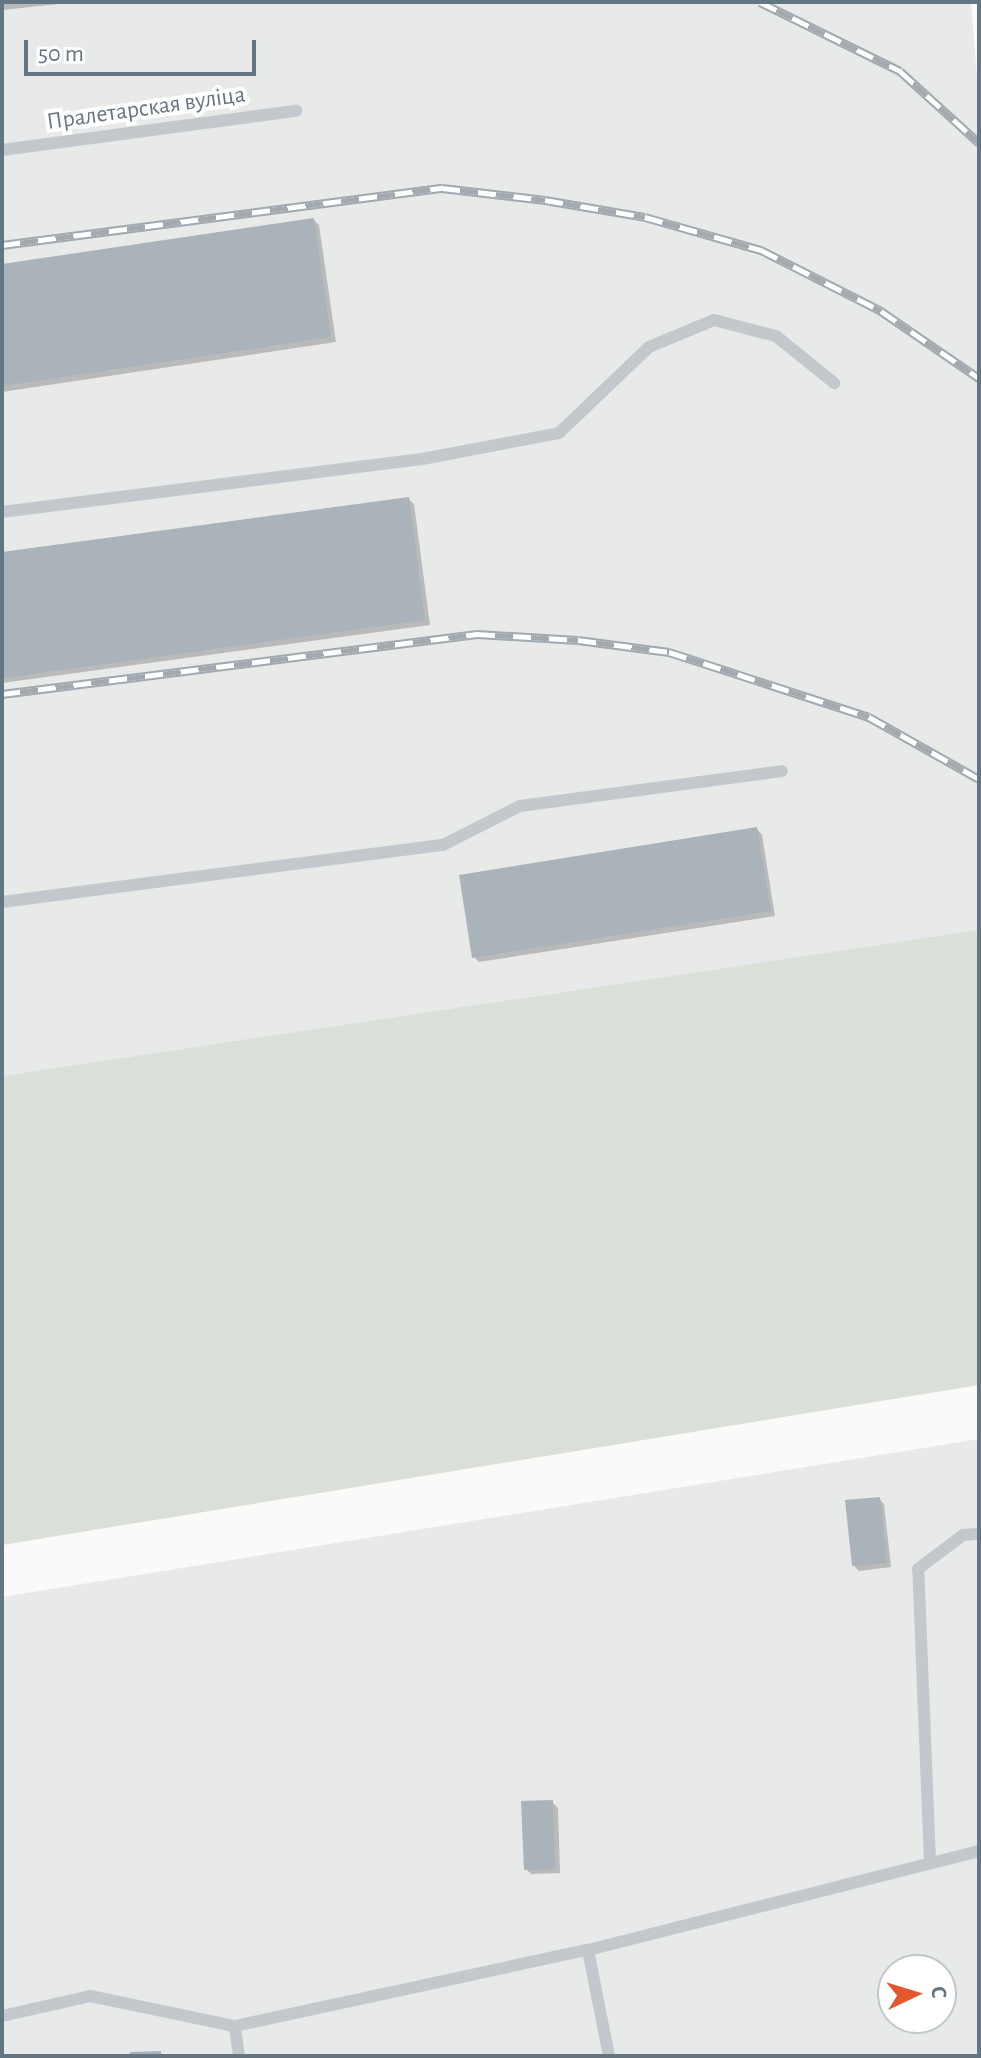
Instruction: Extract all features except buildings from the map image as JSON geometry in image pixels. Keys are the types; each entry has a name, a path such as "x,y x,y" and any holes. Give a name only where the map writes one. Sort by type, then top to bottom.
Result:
{"lane":[{"name":"Пралетарская вуліца","path":"2,150 296,111"},
{"path":"2,512 422,459 559,433 649,347 714,320 776,336 834,383"},
{"path":"2,902 443,845 520,806 782,771"},
{"path":"930,1862 918,1569 963,1535 979,1534"},
{"path":"2,2016 90,1996 235,2026 588,1950 979,1851"},
{"path":"588,1950 609,2056"},
{"path":"235,2026 239,2056"}],"shaded area":[{"path":"2,2 971,2 979,101 979,1367 2,1519"},
{"path":"979,930 979,1385 2,1545 2,1076"},
{"path":"979,1439 979,2056 2,2056 2,1597"}],"railway":[{"path":"760,2 900,71 979,143"},
{"path":"2,245 442,188 545,200 645,217 761,250 881,311 979,378"},
{"path":"2,694 477,634 578,640 669,652 869,717 979,779"}]}
